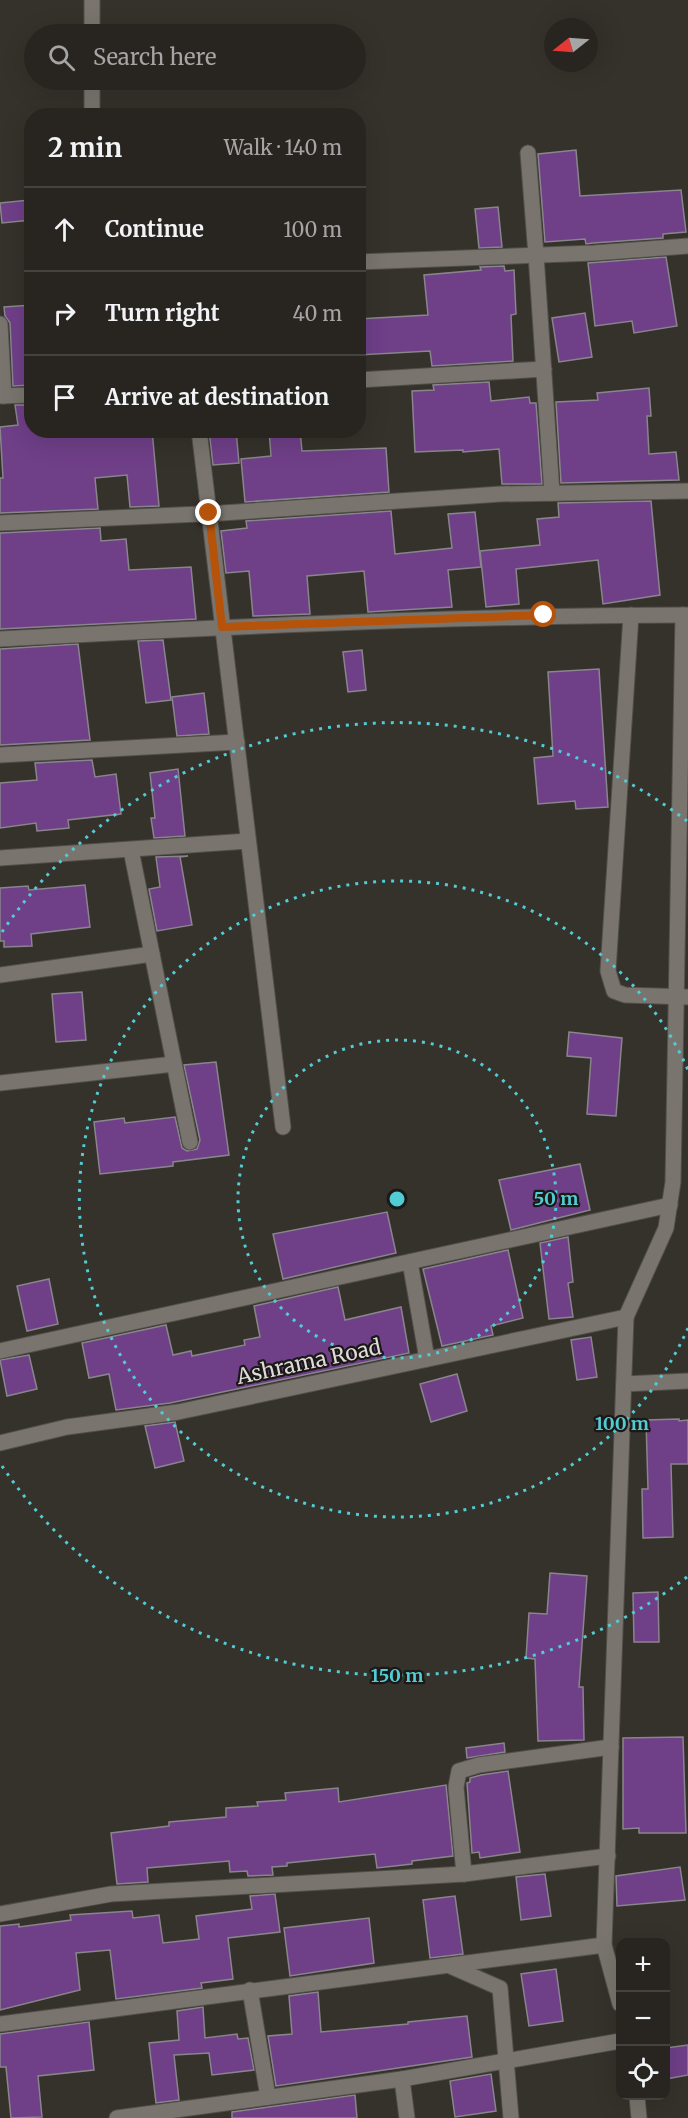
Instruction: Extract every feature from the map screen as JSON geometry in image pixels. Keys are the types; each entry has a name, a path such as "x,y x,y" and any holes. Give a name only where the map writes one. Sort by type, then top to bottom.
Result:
{"street":[{"path":"92,0 92,24"},
{"path":"92,90 92,108"},
{"path":"528,153 552,493"},
{"path":"366,262 688,246"},
{"path":"0,324 2,396 24,395"},
{"path":"366,380 544,369"},
{"path":"200,438 283,1127"},
{"path":"0,523 209,513 501,494 688,491"},
{"path":"0,639 222,627 544,615 686,615 682,997 673,1182 666,1228 626,1317 604,1945 618,1992"},
{"path":"631,615 608,971 614,991 625,995 682,997"},
{"path":"0,754 237,742"},
{"path":"0,858 249,841"},
{"path":"131,849 190,1142"},
{"path":"0,975 152,954"},
{"path":"0,1083 174,1064"},
{"path":"0,1351 670,1205"},
{"path":"410,1262 427,1359"},
{"name":"Ashrama Road","path":"0,1443 67,1427 178,1412 626,1317"},
{"path":"624,1384 688,1381"},
{"path":"464,1874 456,1787 459,1771 479,1765 611,1748"},
{"path":"0,1914 111,1894 464,1874 608,1856"},
{"path":"0,2024 604,1945"},
{"path":"447,1965 500,1988 511,2118"},
{"path":"250,1990 268,2097"},
{"path":"117,2118 402,2079 616,2042"},
{"path":"402,2079 407,2118"},
{"path":"637,2100 639,2118"}],"building":[{"path":"576,150 580,196 681,190 686,232 663,234 663,238 586,244 585,239 545,242 538,154"},
{"path":"24,201 24,221 2,223 0,203"},
{"path":"498,207 502,247 479,248 475,209"},
{"path":"666,257 677,326 634,333 632,321 595,326 588,263"},
{"path":"504,266 505,271 514,270 516,314 511,315 513,361 432,366 430,351 366,355 366,319 428,315 424,275 481,270 480,267"},
{"path":"24,306 24,385 13,386 10,323 5,316 4,307"},
{"path":"585,313 592,357 559,362 552,318"},
{"path":"489,382 491,401 529,397 530,403 536,403 542,484 502,484 499,449 415,452 412,391 434,390 433,385"},
{"path":"649,388 651,416 647,416 649,454 676,452 679,480 561,483 556,402 598,400 597,393"},
{"path":"15,405 24,405 24,438 153,438 159,506 130,507 127,475 95,478 98,509 0,513 0,478 3,478 0,427 18,425"},
{"path":"210,438 237,438 239,463 213,465"},
{"path":"270,438 301,438 302,451 386,448 389,492 245,502 241,459 271,456"},
{"path":"651,501 660,595 603,604 598,560 516,569 519,604 486,607 480,551 540,545 537,519 559,517 558,503"},
{"path":"391,511 395,554 452,548 448,514 475,512 481,567 448,570 452,607 368,612 364,571 307,576 310,614 253,616 249,571 226,573 221,531 247,528 246,521"},
{"path":"100,528 101,541 126,539 129,570 191,567 196,619 0,629 0,533"},
{"path":"163,640 171,700 146,703 138,641"},
{"path":"78,644 90,740 0,745 0,649"},
{"path":"362,650 366,690 348,692 343,652"},
{"path":"599,669 608,807 576,809 575,801 538,804 534,758 553,756 548,672"},
{"path":"204,693 209,734 177,736 172,697"},
{"path":"92,760 95,777 116,774 121,814 68,820 69,828 37,831 36,823 0,828 0,783 37,780 35,763"},
{"path":"178,769 185,836 154,838 151,818 155,818 150,773"},
{"path":"188,856 180,857 192,925 157,931 149,889 160,887 156,857"},
{"path":"85,885 90,927 31,934 32,946 4,947 4,941 0,941 0,888 28,886 29,890"},
{"path":"82,992 86,1040 56,1042 52,994"},
{"path":"569,1032 622,1038 616,1116 587,1114 591,1058 567,1056"},
{"path":"216,1062 229,1155 173,1162 173,1166 100,1174 94,1122 124,1118 125,1123 175,1117 182,1148 187,1151 197,1149 200,1140 184,1065"},
{"path":"580,1164 590,1210 511,1230 499,1180"},
{"path":"387,1212 396,1253 283,1279 273,1234"},
{"path":"568,1237 573,1282 568,1283 573,1317 549,1319 540,1243"},
{"path":"508,1250 523,1318 491,1326 493,1335 442,1346 423,1269"},
{"path":"49,1279 58,1324 27,1331 17,1286"},
{"path":"338,1287 345,1320 401,1307 409,1353 170,1403 116,1410 109,1374 89,1378 82,1343 166,1325 173,1355 191,1351 192,1356 245,1345 244,1340 260,1337 254,1306"},
{"path":"591,1337 597,1377 577,1380 571,1340"},
{"path":"29,1355 37,1389 7,1396 0,1360"},
{"path":"457,1374 467,1411 431,1422 420,1384"},
{"path":"679,1419 679,1421 688,1420 688,1464 671,1464 673,1537 643,1538 642,1489 648,1489 646,1420"},
{"path":"175,1422 184,1461 155,1468 145,1426"},
{"path":"550,1573 587,1576 579,1687 583,1687 584,1740 538,1741 535,1659 526,1658 529,1613 547,1614"},
{"path":"658,1592 659,1642 634,1642 633,1593"},
{"path":"683,1737 686,1833 639,1833 639,1828 623,1829 623,1738"},
{"path":"504,1743 505,1752 467,1758 466,1748"},
{"path":"508,1771 520,1852 480,1858 479,1852 472,1853 467,1783 470,1782 470,1778"},
{"path":"446,1785 453,1856 377,1868 375,1854 287,1863 287,1866 272,1867 273,1875 248,1876 247,1871 230,1872 229,1861 147,1868 148,1882 117,1884 111,1833 169,1826 169,1822 226,1817 226,1808 258,1806 257,1802 286,1800 285,1793 338,1788 339,1802"},
{"path":"680,1867 685,1900 617,1906 616,1876"},
{"path":"545,1874 551,1916 521,1920 516,1877"},
{"path":"275,1894 280,1932 228,1938 233,1979 201,1983 202,1988 116,1999 110,1950 76,1953 80,1990 0,2010 0,1926 19,1924 19,1927 71,1920 70,1915 132,1911 133,1918 159,1915 163,1943 199,1939 196,1916 252,1909 250,1896"},
{"path":"455,1896 463,1954 430,1958 423,1900"},
{"path":"369,1918 374,1963 290,1976 284,1928"},
{"path":"556,1969 563,2021 529,2026 521,1974"},
{"path":"318,1992 321,2032 467,2016 472,2057 276,2086 268,2036 292,2034 289,1996"},
{"path":"203,2007 205,2038 237,2034 238,2039 248,2038 254,2070 212,2075 209,2053 174,2055 179,2100 156,2103 149,2043 179,2040 177,2011"},
{"path":"89,2022 94,2070 38,2076 42,2117 11,2118 6,2067 0,2067 0,2034"},
{"path":"688,2045 688,2075 670,2078 670,2047"},
{"path":"491,2074 496,2111 455,2117 450,2081"},
{"path":"355,2095 357,2118 232,2118 232,2112"}],"route":[{"path":"209,513 222,627 544,615"}]}
